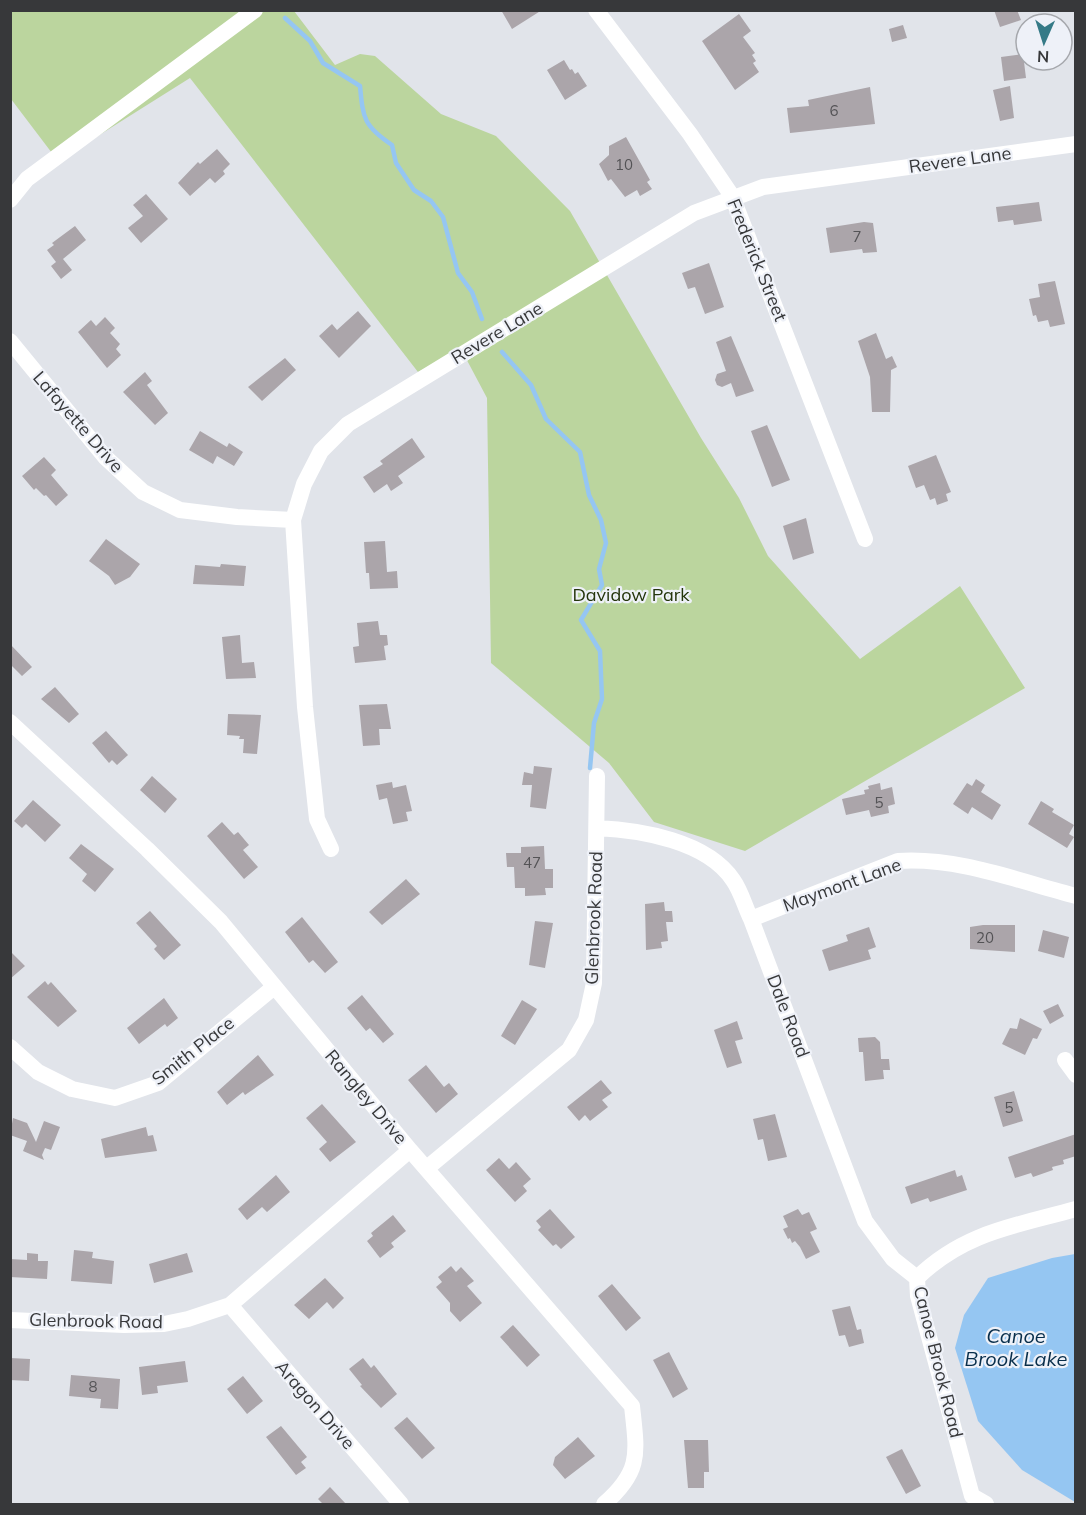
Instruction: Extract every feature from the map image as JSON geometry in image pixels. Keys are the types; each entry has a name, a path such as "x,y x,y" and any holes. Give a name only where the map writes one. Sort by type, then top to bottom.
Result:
{"street":[{"path":"10,200 27,179 255,10"},
{"name":"Frederick Street","path":"596,10 690,134 732,196 865,539"},
{"name":"Revere Lane","path":"331,849 317,819 305,707 293,520 304,484 321,451 348,424 694,213 732,196 763,187 1076,144"},
{"name":"Lafayette Drive","path":"10,341 105,457 143,492 180,510 237,517 293,520"},
{"name":"Rangley Drive","path":"10,722 147,849 221,922 410,1150 632,1406 636,1446 630,1476 604,1504"},
{"name":"Glenbrook Road","path":"427,1168 569,1050 586,1020 594,983 597,776"},
{"name":"Dale Road","path":"597,828 635,830 712,858 733,880 751,919 865,1221 893,1259 917,1278"},
{"name":"Maymont Lane","path":"751,919 888,865 922,860 945,862 1076,896"},
{"name":"Smith Place","path":"10,1047 38,1072 72,1089 115,1098 158,1083 274,987"},
{"path":"1065,1060 1076,1075"},
{"name":"Glenbrook Road","path":"10,1320 124,1325 164,1324 188,1319 230,1305 410,1150"},
{"name":"Canoe Brook Road","path":"976,1502 918,1296 917,1278 936,1260 969,1240 1076,1209"},
{"name":"Aragon Drive","path":"230,1305 401,1504"}],"green space":[{"name":"Davidow Park","path":"11,11 294,11 335,65 360,54 375,56 441,114 496,136 570,211 701,438 739,498 768,556 860,659 960,586 1025,688 745,851 654,822 609,763 491,663 487,398 461,349 418,372 190,78 58,161 11,99"}],"water":[{"name":"Canoe Brook Lake","path":"1076,1254 1075,1502 1022,1470 978,1421 955,1348 964,1315 988,1278 1052,1258"}],"building":[{"path":"501,10 542,10 512,29"},
{"path":"994,10 1017,10 1018,12 1014,12 1014,22 1000,27"},
{"path":"739,14 751,31 743,37 755,53 752,55 756,61 753,63 759,72 735,90 702,41"},
{"path":"903,25 907,38 892,42 889,29"},
{"path":"1014,55 1014,72 1025,72 1026,78 1004,81 1001,57"},
{"path":"564,60 570,70 572,69 575,74 578,72 587,86 565,100 547,70"},
{"path":"1010,86 1014,118 1000,121 993,90"},
{"path":"870,87 875,124 790,133 787,108 809,106 808,100"},
{"path":"626,137 650,180 647,182 652,189 640,196 637,190 625,197 611,179 608,181 599,164 609,155 609,146"},
{"path":"217,149 230,164 223,171 225,174 215,183 210,178 190,196 178,183 198,162 200,164"},
{"path":"146,194 168,219 141,243 128,228 143,216 133,205"},
{"path":"1039,202 1042,221 1014,225 1013,220 998,222 996,207"},
{"path":"864,222 873,223 877,252 863,253 862,249 830,253 826,228"},
{"path":"75,226 86,240 63,259 72,270 61,279 51,266 56,262 47,250 54,245 52,243"},
{"path":"709,263 724,307 705,314 695,287 688,289 682,273"},
{"path":"1055,281 1065,324 1050,327 1048,320 1038,322 1036,315 1033,316 1029,299 1040,297 1038,284"},
{"path":"358,311 371,326 339,358 319,336 332,324 337,330"},
{"path":"105,317 115,328 110,333 120,344 116,349 121,355 107,368 78,332 91,320 96,326"},
{"path":"876,333 886,359 892,356 897,367 891,370 890,412 872,412 870,377 858,341"},
{"path":"731,336 754,391 736,397 731,383 722,387 717,385 715,380 717,374 726,371 716,342"},
{"path":"285,358 296,370 262,401 248,387"},
{"path":"145,372 152,381 147,385 168,413 155,425 123,392"},
{"path":"767,425 790,480 772,487 751,431"},
{"path":"200,431 227,447 229,443 243,452 234,466 217,456 213,464 189,450"},
{"path":"412,438 425,457 398,476 403,483 391,491 387,484 374,493 363,477 383,464 380,461"},
{"path":"936,455 951,492 946,494 948,501 937,505 935,498 930,500 924,485 916,488 908,466"},
{"path":"44,457 56,470 51,475 68,495 56,506 46,495 44,496 36,488 34,490 22,476"},
{"path":"806,518 814,553 793,560 783,526"},
{"path":"106,539 140,564 130,577 115,585 109,576 89,561"},
{"path":"385,541 387,572 397,571 398,588 370,589 369,573 366,573 364,542"},
{"path":"221,564 246,566 244,586 193,584 195,565 220,567"},
{"path":"378,621 380,635 387,635 388,645 384,646 386,660 355,663 353,647 359,646 357,623"},
{"path":"240,635 242,663 254,662 256,678 226,679 222,637"},
{"path":"10,644 32,667 22,676 10,664"},
{"path":"55,687 79,714 69,723 41,699"},
{"path":"387,704 391,729 379,729 380,745 363,746 359,705"},
{"path":"228,714 261,715 257,754 243,753 244,739 239,739 240,736 227,735"},
{"path":"106,731 128,755 117,765 112,760 109,763 92,743"},
{"path":"534,766 552,768 546,809 530,807 532,785 522,785 524,772 533,774"},
{"path":"152,776 177,799 165,813 140,790"},
{"path":"976,779 985,785 981,792 1001,805 992,820 972,807 968,814 953,804 967,783 972,786"},
{"path":"392,782 393,788 406,785 412,811 406,812 408,821 393,824 387,798 379,800 376,785"},
{"path":"880,783 881,790 892,787 895,804 888,806 889,813 871,817 869,810 846,815 842,799 865,794 864,790 869,789 868,786"},
{"path":"33,800 61,825 45,842 26,824 22,828 14,821"},
{"path":"1041,801 1054,809 1052,812 1074,825 1069,834 1074,837 1067,848 1028,824"},
{"path":"222,822 234,835 238,832 249,845 243,850 258,867 244,879 207,836"},
{"path":"81,844 114,869 95,892 82,881 87,874 69,858"},
{"path":"544,846 545,869 553,869 553,888 545,888 546,895 525,896 525,888 515,888 514,867 507,867 506,853 521,853 521,847"},
{"path":"406,879 420,894 382,925 369,912"},
{"path":"664,902 665,911 672,911 673,922 666,922 668,941 661,942 662,948 646,950 645,904"},
{"path":"150,911 181,945 164,960 154,949 157,946 136,923"},
{"path":"302,917 338,962 325,973 313,960 309,963 285,932"},
{"path":"535,921 553,923 545,968 529,965"},
{"path":"1015,925 1015,952 970,949 970,927"},
{"path":"869,927 876,947 868,950 871,959 829,971 822,950 848,941 846,935"},
{"path":"1043,930 1069,937 1064,958 1038,951"},
{"path":"10,951 25,966 10,979"},
{"path":"45,981 48,985 51,982 77,1011 58,1027 27,997"},
{"path":"362,995 394,1034 383,1043 370,1028 366,1031 347,1008"},
{"path":"164,998 178,1018 167,1027 165,1024 139,1044 127,1028"},
{"path":"522,1000 537,1009 515,1045 501,1036"},
{"path":"1058,1004 1064,1016 1050,1024 1043,1011"},
{"path":"1020,1018 1042,1029 1037,1039 1033,1038 1025,1055 1002,1044 1010,1028 1017,1029"},
{"path":"737,1021 743,1039 735,1041 742,1063 727,1068 714,1030"},
{"path":"875,1037 880,1042 881,1059 889,1059 890,1070 883,1070 884,1079 865,1081 863,1052 859,1052 858,1038"},
{"path":"258,1055 274,1075 245,1095 243,1092 227,1105 217,1092"},
{"path":"426,1065 444,1087 449,1083 458,1094 436,1113 408,1080"},
{"path":"601,1080 612,1093 602,1100 608,1107 590,1121 585,1115 579,1121 567,1107"},
{"path":"1014,1091 1023,1121 1003,1127 994,1097"},
{"path":"322,1104 356,1142 330,1162 319,1149 327,1142 306,1118"},
{"path":"775,1114 787,1157 768,1161 763,1139 758,1140 753,1119"},
{"path":"13,1118 27,1123 36,1142 44,1121 60,1127 51,1150 45,1148 42,1155 44,1160 23,1151 27,1141 10,1135"},
{"path":"146,1127 148,1136 153,1135 157,1151 105,1158 101,1139"},
{"path":"1076,1134 1076,1156 1063,1160 1064,1164 1052,1167 1053,1170 1033,1177 1031,1173 1015,1178 1008,1157"},
{"path":"499,1158 509,1169 516,1162 531,1179 523,1186 527,1191 515,1202 486,1170"},
{"path":"955,1170 957,1177 962,1175 967,1190 930,1202 928,1198 911,1204 905,1187"},
{"path":"276,1175 290,1192 267,1212 262,1207 247,1220 238,1209"},
{"path":"550,1209 575,1237 561,1249 556,1244 553,1246 538,1230 541,1227 536,1221"},
{"path":"798,1209 802,1215 809,1212 817,1229 810,1232 820,1252 806,1259 800,1247 795,1241 792,1243 790,1238 788,1239 783,1229 788,1227 783,1216"},
{"path":"393,1215 406,1231 391,1243 394,1247 380,1258 367,1241 373,1236 371,1233"},
{"path":"74,1250 93,1252 92,1258 114,1261 112,1284 71,1281"},
{"path":"27,1253 38,1254 38,1261 48,1261 47,1279 10,1277 10,1259 27,1260"},
{"path":"187,1253 193,1272 154,1283 149,1264"},
{"path":"451,1266 456,1272 461,1267 474,1281 467,1286 482,1303 460,1322 450,1311 450,1303 436,1287 442,1282 438,1277"},
{"path":"325,1278 344,1298 333,1309 327,1302 309,1319 294,1305"},
{"path":"612,1284 641,1318 626,1331 598,1296"},
{"path":"850,1306 857,1330 861,1329 864,1343 849,1347 845,1335 839,1336 832,1310"},
{"path":"513,1325 540,1355 527,1367 500,1337"},
{"path":"669,1352 688,1389 673,1398 653,1360"},
{"path":"10,1358 30,1359 29,1381 10,1380"},
{"path":"363,1358 371,1368 374,1365 397,1394 381,1408 360,1386 362,1385 349,1369"},
{"path":"185,1361 188,1382 157,1386 158,1393 142,1395 139,1367"},
{"path":"71,1375 120,1379 118,1409 100,1408 101,1399 69,1396"},
{"path":"243,1376 263,1401 247,1414 227,1389"},
{"path":"407,1417 435,1448 422,1459 394,1428"},
{"path":"281,1426 307,1457 301,1462 306,1468 296,1475 266,1437"},
{"path":"578,1437 595,1456 565,1479 553,1465 555,1457"},
{"path":"684,1440 708,1440 709,1472 704,1472 704,1488 688,1488"},
{"path":"902,1449 921,1486 906,1494 886,1457"},
{"path":"330,1487 346,1504 323,1504 318,1499"}],"waterway":[{"path":"285,18 310,41 323,63 360,86 362,106 370,127 392,145 396,163 414,190 431,201 443,217 458,273 472,292 482,319"},
{"path":"502,352 531,385 546,419 580,452 589,495 601,520 606,543 599,569 602,585 581,620 600,651 602,699 594,723 590,768"}]}
